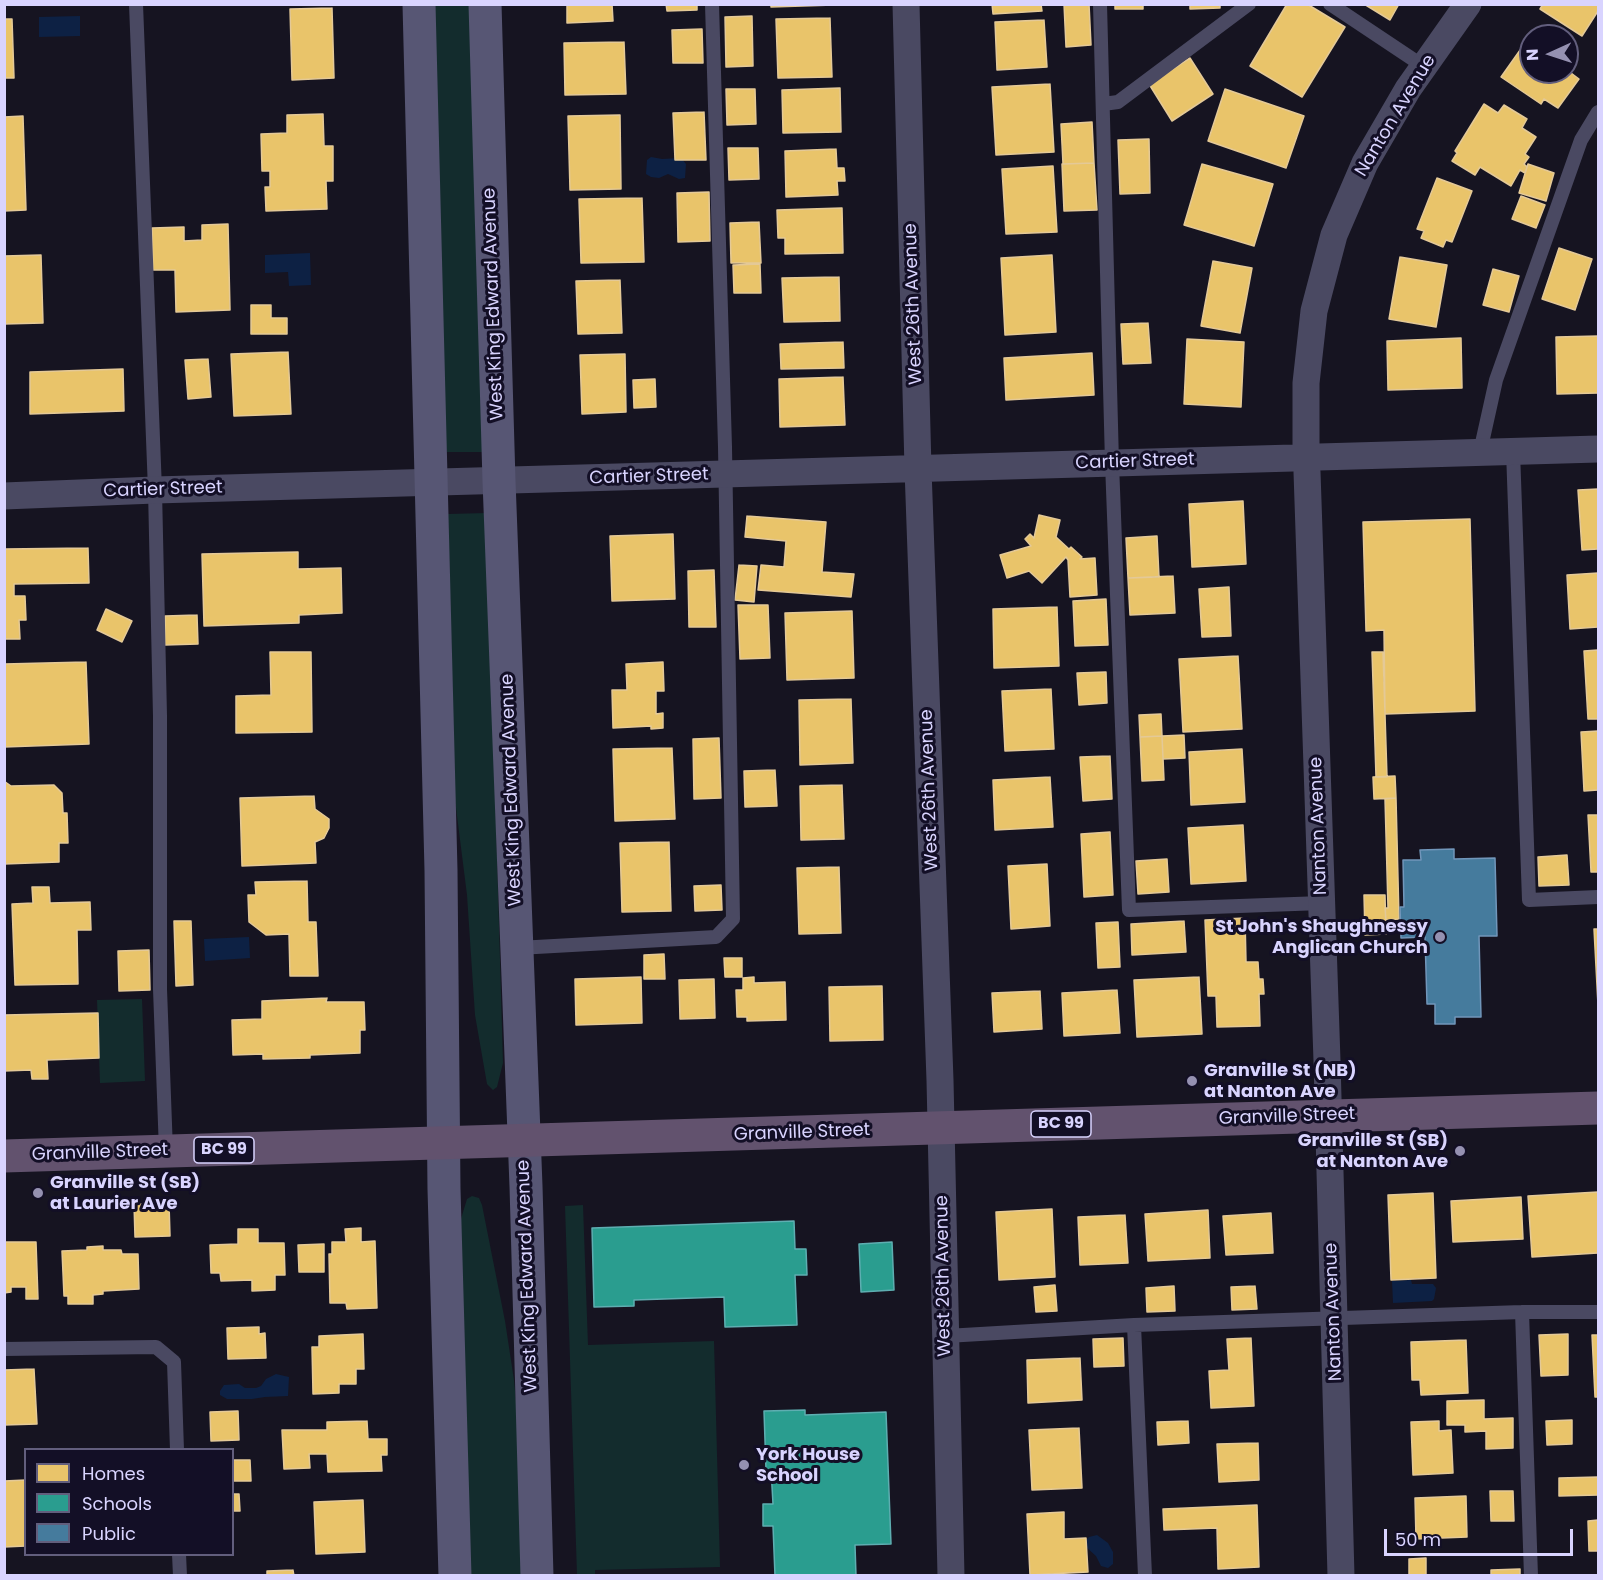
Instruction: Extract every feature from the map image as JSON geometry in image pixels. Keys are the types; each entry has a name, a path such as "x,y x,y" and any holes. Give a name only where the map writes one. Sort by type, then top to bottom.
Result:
{"highway":[{"name":"Granville Street","path":"4,1156 1599,1108"}],"main road":[{"path":"419,4 441,870 443,1144 454,1575"},
{"name":"West King Edward Avenue","path":"485,4 537,1575"}],"street":[{"name":"West 26th Avenue","path":"906,4 918,469 941,1128 951,1575"},
{"name":"Nanton Avenue","path":"1341,1575 1329,1116 1306,458 1306,383 1314,311 1334,235 1365,163 1423,66 1468,4"},
{"name":"Cartier Street","path":"4,496 1599,449"}],"lane":[{"path":"136,4 155,490 160,716 160,988 166,1151"},
{"path":"518,948 717,937 733,919 726,474 712,4"},
{"path":"1100,4 1112,463 1129,910 1322,903"},
{"path":"1102,104 1118,102 1249,4"},
{"path":"1330,4 1423,66"},
{"path":"1480,452 1496,381 1581,140 1599,112"},
{"path":"1513,451 1529,900 1599,897"},
{"path":"1522,1312 1531,1575"},
{"path":"946,1335 1134,1325 1522,1312 1599,1312"},
{"path":"1134,1325 1145,1575"},
{"path":"4,1349 156,1347 174,1362 177,1448"},
{"path":"179,1556 180,1575"}],"green space":[{"path":"432,5 473,5 484,452 447,452 445,442"},
{"path":"487,513 503,1063 497,1087 493,1090 487,1084 475,1015 467,895 455,800 448,514"},
{"path":"142,999 145,1081 100,1083 97,1000"},
{"path":"472,1196 479,1198 482,1205 514,1380 519,1434 524,1575 468,1575 460,1222 467,1199"},
{"path":"583,1205 588,1345 714,1341 720,1567 595,1570 595,1575 577,1575 565,1206"}],"water":[{"path":"80,16 80,36 39,37 39,17"},
{"path":"651,157 681,158 686,164 685,178 679,179 668,174 659,178 646,174 647,160"},
{"path":"310,253 311,285 289,286 288,272 265,273 265,255"},
{"path":"249,937 250,958 205,961 204,939"},
{"path":"1411,1280 1412,1284 1433,1284 1436,1288 1434,1299 1393,1303 1392,1281"},
{"path":"276,1374 289,1377 288,1396 227,1399 220,1395 224,1385 239,1384 245,1388 256,1388"},
{"path":"1097,1535 1108,1543 1113,1552 1113,1564 1108,1568 1101,1566 1096,1556 1086,1547 1086,1540"}],"building: Homes":[{"path":"567,4 612,4 613,21 567,23"},
{"path":"666,4 697,4 697,10 667,11"},
{"path":"771,4 834,4 834,5 771,7"},
{"path":"992,4 1041,4 1042,11 993,14"},
{"path":"1064,4 1089,4 1091,45 1066,47"},
{"path":"1115,4 1143,4 1143,9 1115,9"},
{"path":"1190,4 1220,4 1220,8 1190,9"},
{"path":"1287,4 1307,4 1345,27 1302,97 1250,66"},
{"path":"1364,4 1399,4 1390,20"},
{"path":"1543,4 1598,4 1598,11 1582,36 1579,34 1579,24 1563,24 1540,9"},
{"path":"332,8 334,78 292,80 290,9"},
{"path":"752,16 753,66 726,67 725,17"},
{"path":"830,18 832,77 778,78 776,19"},
{"path":"4,19 12,19 14,78 4,78"},
{"path":"1044,20 1047,67 997,70 995,22"},
{"path":"702,29 703,63 673,63 672,30"},
{"path":"624,42 626,94 565,95 564,43"},
{"path":"1519,52 1519,84 1575,84 1558,108 1544,99 1541,104 1501,77"},
{"path":"1190,58 1213,94 1172,121 1149,84"},
{"path":"1050,84 1054,152 996,155 992,87"},
{"path":"840,88 841,132 783,133 782,90"},
{"path":"726,89 755,89 756,124 727,125"},
{"path":"1225,89 1304,116 1286,168 1208,141"},
{"path":"1484,104 1498,113 1504,105 1527,119 1522,128 1536,137 1525,154 1529,157 1524,164 1527,167 1525,173 1520,170 1511,186 1480,167 1475,175 1452,161 1457,153 1455,151"},
{"path":"704,112 706,160 675,160 673,113"},
{"path":"323,114 324,146 333,146 333,181 326,181 327,209 266,211 265,187 270,187 270,171 262,171 261,134 287,133 287,115"},
{"path":"620,115 621,189 570,190 568,116"},
{"path":"23,116 26,210 4,211 4,117"},
{"path":"1092,122 1094,163 1063,164 1061,124"},
{"path":"1149,139 1150,193 1120,194 1118,140"},
{"path":"728,148 758,148 759,179 729,180"},
{"path":"836,149 837,168 844,168 845,181 837,181 838,195 786,197 785,151"},
{"path":"1094,163 1097,210 1064,211 1062,164"},
{"path":"1202,164 1273,184 1254,246 1184,225"},
{"path":"1528,164 1554,173 1546,201 1519,193"},
{"path":"1053,166 1057,232 1006,234 1002,169"},
{"path":"1437,178 1472,191 1452,242 1446,240 1443,247 1421,238 1424,231 1417,229"},
{"path":"709,192 710,241 678,242 677,193"},
{"path":"1521,196 1545,205 1536,228 1512,219"},
{"path":"642,198 644,262 581,263 579,199"},
{"path":"842,208 843,253 785,254 785,238 778,238 777,210"},
{"path":"759,222 761,263 731,263 730,223"},
{"path":"228,224 230,310 176,312 175,270 153,270 152,228 184,227 184,241 202,240 202,225"},
{"path":"1559,248 1592,259 1575,310 1542,299"},
{"path":"41,255 43,323 4,324 4,256"},
{"path":"1052,255 1056,332 1005,335 1001,258"},
{"path":"1400,257 1447,265 1436,327 1389,319"},
{"path":"1213,261 1252,268 1240,333 1201,326"},
{"path":"760,264 761,293 734,293 733,265"},
{"path":"1493,269 1519,276 1509,312 1483,305"},
{"path":"839,277 840,321 784,322 782,278"},
{"path":"620,280 622,333 578,334 576,281"},
{"path":"251,305 271,305 271,318 287,318 287,334 251,334"},
{"path":"1148,323 1151,363 1123,364 1121,324"},
{"path":"1598,336 1598,393 1557,394 1556,337"},
{"path":"1461,338 1462,388 1388,390 1387,341"},
{"path":"1187,339 1244,342 1241,407 1184,404"},
{"path":"843,342 844,368 781,369 780,344"},
{"path":"288,352 291,414 234,416 231,354"},
{"path":"1092,353 1094,395 1006,400 1004,358"},
{"path":"625,354 626,412 582,414 580,355"},
{"path":"208,359 211,397 188,399 185,360"},
{"path":"123,369 124,411 30,414 30,372"},
{"path":"843,377 845,425 780,427 779,379"},
{"path":"655,379 656,407 634,408 633,380"},
{"path":"1598,489 1598,549 1582,550 1578,490"},
{"path":"1243,501 1246,564 1192,567 1189,504"},
{"path":"1039,515 1060,520 1056,537 1082,557 1080,559 1095,558 1097,595 1070,597 1066,557 1042,583 1029,571 1007,578 1000,555 1031,546 1025,539 1030,534 1034,538"},
{"path":"747,516 826,522 822,572 854,574 851,597 758,590 761,565 784,567 786,541 745,537"},
{"path":"1470,519 1475,711 1385,714 1384,630 1366,631 1363,522"},
{"path":"673,534 675,599 612,601 610,536"},
{"path":"1157,536 1159,577 1128,578 1126,538"},
{"path":"88,548 89,583 14,584 14,596 25,596 26,620 19,620 20,639 4,639 4,549"},
{"path":"298,552 298,569 341,568 342,613 299,615 299,623 204,626 202,554"},
{"path":"739,565 757,566 754,602 735,600"},
{"path":"714,570 716,627 689,627 688,571"},
{"path":"1598,573 1598,627 1570,629 1567,575"},
{"path":"1173,576 1175,613 1130,615 1128,578"},
{"path":"1229,587 1231,636 1202,637 1199,589"},
{"path":"1106,599 1108,645 1075,646 1073,601"},
{"path":"738,605 768,605 770,658 740,659"},
{"path":"1057,607 1059,666 994,668 993,609"},
{"path":"106,609 132,621 122,642 97,630"},
{"path":"852,611 854,678 787,680 785,613"},
{"path":"197,615 198,644 165,645 165,616"},
{"path":"1598,650 1598,719 1588,719 1584,651"},
{"path":"270,652 311,652 312,732 236,733 236,696 271,695"},
{"path":"1372,652 1383,652 1387,777 1376,777"},
{"path":"1238,656 1242,729 1183,732 1179,659"},
{"path":"86,662 89,744 4,747 4,664"},
{"path":"663,662 664,691 656,691 656,714 663,713 663,728 651,729 651,726 613,728 612,690 627,690 626,664"},
{"path":"1106,672 1107,703 1079,705 1077,673"},
{"path":"1051,689 1054,749 1005,751 1002,691"},
{"path":"851,699 853,763 800,765 799,700"},
{"path":"1161,714 1162,736 1140,737 1139,715"},
{"path":"1598,731 1598,790 1584,791 1581,732"},
{"path":"1184,735 1185,758 1163,759 1162,736"},
{"path":"1162,736 1164,780 1142,781 1140,737"},
{"path":"719,738 721,798 694,799 693,739"},
{"path":"672,748 675,819 615,821 613,749"},
{"path":"1242,749 1245,802 1191,805 1189,752"},
{"path":"1110,756 1112,799 1083,801 1080,757"},
{"path":"775,770 777,806 745,807 744,771"},
{"path":"1395,776 1396,798 1374,799 1373,777"},
{"path":"1050,777 1053,827 995,830 993,780"},
{"path":"4,781 11,786 54,785 62,793 63,813 67,813 68,843 59,843 59,862 4,864"},
{"path":"842,785 844,839 801,840 800,786"},
{"path":"314,796 315,809 329,819 329,828 324,838 315,842 316,863 242,866 240,798"},
{"path":"1396,798 1399,919 1386,920 1385,908 1388,908 1385,799"},
{"path":"1588,815 1598,815 1598,872 1591,872"},
{"path":"1243,825 1246,881 1191,884 1188,828"},
{"path":"1110,832 1113,895 1084,897 1081,834"},
{"path":"669,842 671,911 622,912 620,843"},
{"path":"1567,855 1569,885 1539,886 1538,857"},
{"path":"1167,859 1169,892 1138,894 1136,861"},
{"path":"1047,864 1050,926 1011,929 1008,866"},
{"path":"839,867 841,933 799,934 797,868"},
{"path":"307,881 308,922 316,922 318,976 290,976 289,934 266,935 249,922 248,895 256,895 255,882"},
{"path":"721,885 722,910 695,911 694,886"},
{"path":"32,887 49,887 50,903 90,902 91,930 77,930 78,984 15,985 12,904 33,903"},
{"path":"1364,895 1385,895 1386,934 1365,935"},
{"path":"1245,918 1246,962 1258,962 1259,979 1263,979 1264,994 1259,994 1260,1026 1217,1027 1216,996 1208,996 1205,920"},
{"path":"174,921 191,921 193,985 176,986"},
{"path":"1184,921 1186,952 1132,955 1131,924"},
{"path":"1118,922 1120,967 1098,968 1096,923"},
{"path":"1594,929 1598,929 1598,1005"},
{"path":"149,950 150,990 119,991 118,951"},
{"path":"664,954 665,979 644,979 644,955"},
{"path":"724,958 742,958 742,977 725,977"},
{"path":"641,977 642,1023 576,1025 575,979"},
{"path":"754,977 754,983 785,982 786,1020 747,1021 747,1017 737,1017 736,990 743,990 743,978"},
{"path":"1199,977 1202,1034 1137,1037 1134,980"},
{"path":"714,979 715,1018 680,1019 679,980"},
{"path":"882,986 883,1040 830,1041 829,987"},
{"path":"1117,990 1120,1033 1064,1036 1062,993"},
{"path":"1040,991 1042,1029 994,1032 992,993"},
{"path":"327,998 326,1002 364,1002 365,1030 360,1030 360,1053 310,1055 310,1058 263,1059 263,1054 233,1055 232,1020 262,1019 262,1001"},
{"path":"98,1013 99,1058 47,1060 48,1079 32,1079 31,1070 4,1071 4,1015"},
{"path":"1598,1192 1598,1253 1532,1257 1528,1196"},
{"path":"1433,1193 1436,1278 1391,1280 1388,1195"},
{"path":"1521,1197 1523,1239 1453,1242 1451,1201"},
{"path":"169,1203 170,1236 135,1237 134,1204"},
{"path":"1052,1209 1055,1277 999,1280 996,1212"},
{"path":"1208,1210 1210,1258 1148,1261 1145,1214"},
{"path":"1271,1213 1273,1253 1226,1255 1223,1216"},
{"path":"1125,1215 1128,1263 1080,1265 1078,1217"},
{"path":"361,1228 361,1242 375,1241 377,1308 347,1309 346,1303 330,1303 329,1254 332,1254 332,1242 346,1242 345,1229"},
{"path":"238,1229 258,1229 258,1243 284,1243 285,1275 275,1275 275,1290 252,1291 252,1280 221,1281 220,1273 211,1273 210,1245 238,1244"},
{"path":"4,1242 36,1242 38,1299 26,1299 26,1287 11,1287 11,1292 4,1293"},
{"path":"324,1244 324,1272 299,1272 298,1245"},
{"path":"103,1246 103,1250 121,1250 122,1254 138,1254 139,1289 103,1291 103,1294 93,1295 93,1304 68,1304 68,1296 64,1296 62,1251 87,1250 87,1247"},
{"path":"1055,1285 1057,1311 1036,1312 1034,1287"},
{"path":"1174,1286 1175,1311 1147,1312 1146,1288"},
{"path":"1255,1286 1257,1309 1232,1310 1231,1287"},
{"path":"259,1327 259,1334 265,1333 266,1358 228,1359 227,1328"},
{"path":"363,1334 364,1369 356,1369 356,1384 339,1384 339,1393 313,1394 312,1347 319,1347 319,1336"},
{"path":"1568,1334 1568,1375 1541,1376 1539,1335"},
{"path":"1592,1335 1598,1335 1598,1397 1595,1397"},
{"path":"1123,1338 1124,1366 1094,1367 1093,1339"},
{"path":"1251,1338 1254,1406 1211,1408 1209,1371 1229,1370 1227,1339"},
{"path":"1466,1340 1468,1393 1421,1395 1420,1380 1412,1380 1411,1342"},
{"path":"1080,1358 1082,1400 1028,1403 1027,1360"},
{"path":"34,1369 37,1424 4,1425 4,1370"},
{"path":"1484,1400 1484,1419 1513,1418 1513,1448 1486,1449 1486,1431 1465,1432 1465,1425 1447,1425 1447,1401"},
{"path":"238,1411 239,1440 211,1441 210,1412"},
{"path":"1572,1420 1572,1444 1547,1445 1546,1421"},
{"path":"367,1421 368,1439 387,1439 387,1455 381,1455 382,1471 328,1472 327,1454 309,1454 310,1468 284,1469 282,1430 327,1430 327,1422"},
{"path":"1188,1421 1189,1443 1158,1445 1157,1422"},
{"path":"1439,1421 1439,1431 1451,1430 1453,1473 1413,1475 1411,1422"},
{"path":"1079,1428 1082,1488 1032,1490 1029,1430"},
{"path":"1258,1443 1259,1480 1219,1482 1217,1444"},
{"path":"234,1460 250,1460 251,1481 234,1481"},
{"path":"1598,1477 1598,1495 1559,1496 1559,1478"},
{"path":"24,1480 24,1546 4,1547 4,1481"},
{"path":"1490,1491 1513,1491 1514,1521 1491,1521"},
{"path":"234,1494 239,1494 240,1511 234,1511"},
{"path":"1466,1496 1467,1537 1416,1539 1415,1498"},
{"path":"363,1500 365,1552 316,1554 314,1502"},
{"path":"1257,1505 1259,1567 1218,1569 1217,1528 1164,1530 1163,1509"},
{"path":"1064,1512 1064,1539 1086,1538 1088,1572 1030,1575 1027,1514"},
{"path":"1598,1520 1598,1551 1589,1551 1588,1521"},
{"path":"1426,1558 1426,1576 1409,1576 1409,1559"},
{"path":"1520,1569 1520,1576 1491,1576 1491,1570"},
{"path":"293,1570 294,1576 267,1576 267,1571"}],"building: Schools":[{"path":"794,1221 795,1249 806,1249 807,1275 795,1275 797,1325 725,1327 724,1297 634,1300 634,1306 594,1307 592,1228"},
{"path":"892,1242 894,1290 861,1292 859,1244"},
{"path":"805,1410 805,1415 886,1412 891,1544 855,1545 856,1576 775,1576 773,1526 763,1526 763,1504 773,1504 771,1469 766,1470 764,1411"}],"building: Public":[{"name":"St John's Shaughnessy Anglican Church","path":"1454,849 1454,859 1495,858 1497,936 1479,936 1481,1017 1455,1017 1455,1024 1435,1024 1435,1004 1427,1004 1425,937 1401,938 1400,907 1404,907 1403,860 1421,860 1420,850"}],"place":[{"name":"St John's Shaughnessy Anglican Church","path":"1440,937"},
{"name":"Granville St (NB) at Nanton Ave","path":"1192,1081"},
{"name":"Granville St (SB) at Nanton Ave","path":"1460,1151"},
{"name":"Granville St (SB) at Laurier Ave","path":"38,1193"},
{"name":"York House School","path":"744,1465"}]}
